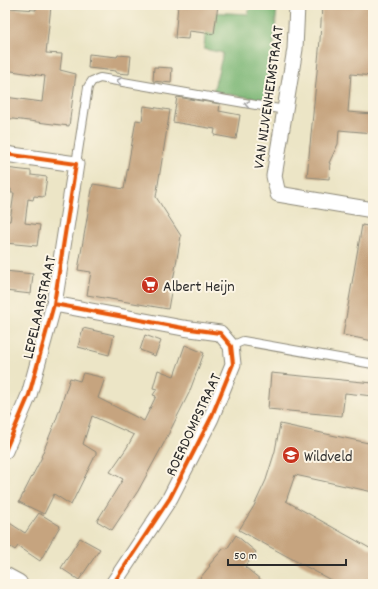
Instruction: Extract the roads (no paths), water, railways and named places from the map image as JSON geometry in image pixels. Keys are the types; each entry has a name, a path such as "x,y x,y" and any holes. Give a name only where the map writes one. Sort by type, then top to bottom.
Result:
{"street":[{"name":"VAN NIJVENHEIMSTRAAT","path":"296,5 295,49 274,176 278,194 373,210"},
{"path":"5,154 76,164"},
{"name":"LEPELAARSTRAAT","path":"5,452 29,395 54,304 76,164"},
{"path":"54,304 183,328 220,333 231,346"},
{"name":"ROERDOMPSTRAAT","path":"113,584 170,498 211,418 233,364 231,346"},
{"path":"5,577 18,584"}],"lane":[{"path":"76,164 88,87 92,81 100,78 285,110"},
{"path":"231,346 243,341 373,364"}],"place":[{"name":"Albert Heijn","path":"150,285"},
{"name":"Wildveld","path":"291,455"}]}
